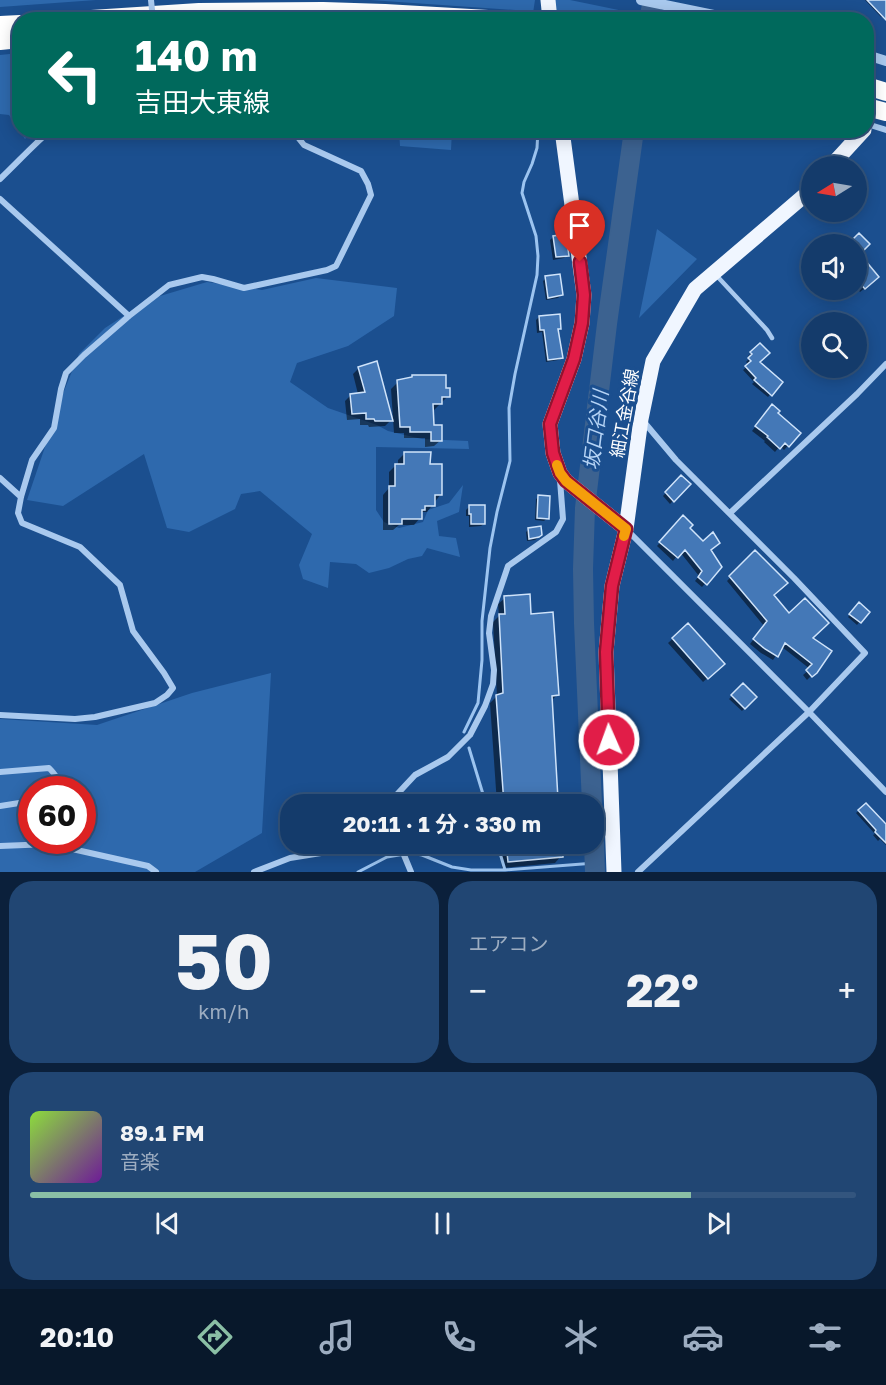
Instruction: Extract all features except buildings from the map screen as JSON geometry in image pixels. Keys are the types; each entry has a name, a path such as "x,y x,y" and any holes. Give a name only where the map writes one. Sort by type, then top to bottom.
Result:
{"highway":[{"path":"199,12 349,12"}],"main road":[{"path":"874,114 886,100"},
{"path":"563,138 584,295 582,323 574,359 550,424 553,453 563,477 621,525"},
{"path":"839,156 854,138"},
{"name":"細江金谷線","path":"614,872 606,652 621,525 653,362 695,289 801,198"}],"street":[{"path":"641,0 699,12"},
{"path":"0,178 41,138"},
{"path":"0,715 75,719 95,717 155,703 173,688 133,631 120,585 80,547 22,523 18,513 21,497 32,460 54,429 66,373 129,316 169,285 202,277 244,288 336,266 371,195 368,184 361,171 304,145 298,138"},
{"path":"0,199 129,316"},
{"path":"730,513 886,364"},
{"path":"638,872 809,712 865,653 795,578 676,460 641,419"},
{"path":"398,794 416,775 448,757 470,735 493,684 494,670 489,633 507,566 556,532 563,519 563,477"},
{"path":"0,478 21,497"},
{"path":"621,525 886,792"},
{"path":"0,772 49,768 56,776"},
{"path":"0,806 18,803"},
{"path":"0,846 50,844 148,866 156,872"},
{"path":"254,872 290,858 315,854"},
{"path":"403,854 411,872"}],"lane":[{"path":"714,273 772,338"}],"shaded area":[{"path":"0,0 96,0 0,7"},
{"path":"370,0 535,0 533,12"},
{"path":"553,0 570,0 628,12 551,12"},
{"path":"12,54 12,120 9,115 0,114 0,55"},
{"path":"399,138 452,138 451,150 400,146"},
{"path":"657,229 697,259 639,318"},
{"path":"316,278 397,288 394,316 348,346 297,363 290,382 328,408 388,431 422,439 468,441 469,449 376,447 376,510 384,522 399,528 423,522 428,510 449,503 463,485 459,512 437,521 439,536 456,538 460,557 427,548 422,556 369,573 356,564 330,562 328,588 303,579 299,565 312,534 260,491 241,494 235,509 189,532 167,528 144,454 63,506 27,500 79,354 105,328 150,299 207,282 262,290"},
{"path":"271,673 262,833 195,872 0,872 0,719 97,725 192,693"}],"waterway":[{"name":"坂口谷川","path":"651,12 653,0"},
{"path":"464,732 478,703 482,660 482,621 490,548 510,461 509,408 537,275 536,236 522,193 537,148 538,138"},
{"name":"坂口谷川","path":"592,794 584,623 585,508 633,138"},
{"path":"469,748 483,794"},
{"path":"358,872 387,857 411,853 452,867 471,870 505,870 595,863"},
{"path":"500,854 505,870"},
{"name":"坂口谷川","path":"594,854 595,872"}],"slow traffic":[{"path":"557,465 566,481 626,529 624,536"}],"route":[{"path":"580,262 584,295 582,323 574,359 550,424 553,453 560,473 566,481 626,529 612,586 606,652 609,740"}]}
